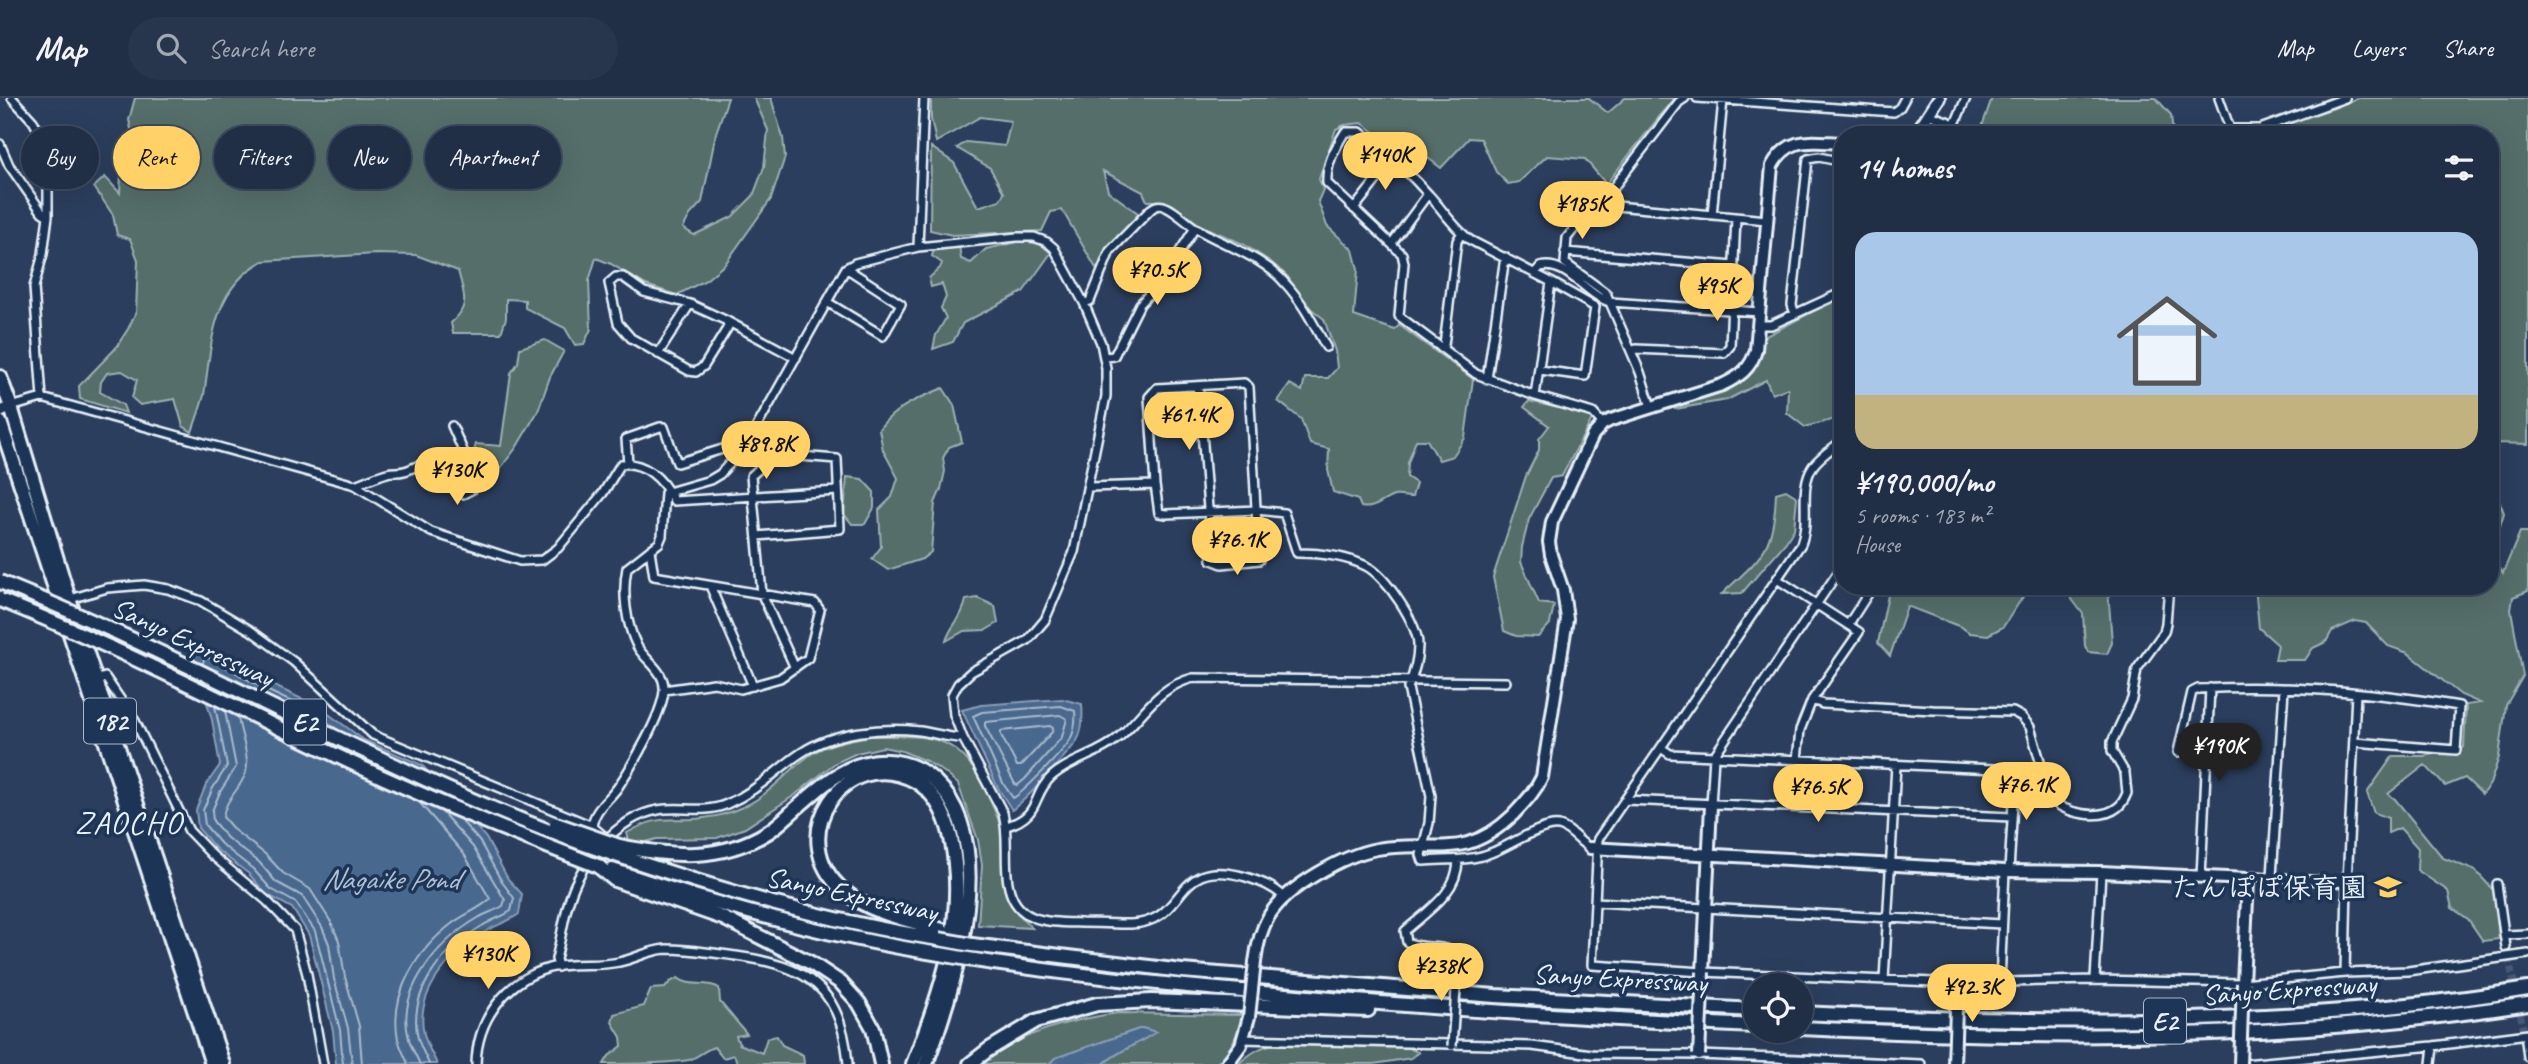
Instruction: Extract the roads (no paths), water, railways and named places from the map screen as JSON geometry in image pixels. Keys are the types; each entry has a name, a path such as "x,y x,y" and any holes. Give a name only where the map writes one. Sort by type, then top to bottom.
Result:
{"highway":[{"name":"182","path":"0,377 6,410 64,601"},
{"name":"182","path":"0,422 223,1064"},
{"name":"Sanyo Expressway","path":"0,582 125,636 453,793 616,850 682,877 783,905 849,921 941,934 1073,958 1182,971 1363,986 1743,1009"},
{"name":"Sanyo Expressway","path":"0,600 118,651 480,820 598,866 740,910 846,936 968,959 1155,984 1494,1011 1743,1025"},
{"name":"182","path":"92,681 212,1064"},
{"path":"616,850 667,855 706,854 741,846 769,831 831,779 866,763 899,762 928,774 941,786 960,822 967,868 967,896 966,923 957,970 926,1064"},
{"path":"913,1064 947,968 956,919 957,885 950,833 937,801 915,781 900,776 873,774 846,784 826,804 821,818 819,847 826,870 844,892 858,900 941,934"},
{"path":"598,866 615,880 723,918 811,963 841,983 859,1003 873,1028 881,1064"},
{"name":"Sanyo Expressway","path":"1813,1013 2099,1022 2212,1020 2366,1009 2528,989"},
{"path":"970,1064 1036,1021 1097,1004 1151,1001 1407,1012 1494,1011"},
{"name":"Sanyo Expressway","path":"1813,1028 1976,1035 2213,1035 2368,1025 2528,1004"}],"street":[{"path":"918,247 924,98"},
{"path":"1605,210 1606,197 1679,102 1685,98"},
{"path":"1697,98 1894,111 1905,98"},
{"path":"1922,126 1939,98"},
{"path":"1930,115 1955,124 1966,98"},
{"path":"2219,98 2228,126"},
{"path":"2268,126 2345,98"},
{"path":"15,99 33,121 46,148 50,178 43,254 34,287 42,398"},
{"path":"1712,215 1723,100"},
{"path":"1540,370 1585,376 1595,307 1461,234 1428,194 1393,159 1360,132 1345,132 1333,152 1326,183 1402,254 1404,263 1399,316 1476,374 1535,396 1593,412 1603,424"},
{"path":"1227,1064 1243,1038 1249,1017 1255,962 1263,927 1284,897 1337,864 1363,853 1394,848 1458,846 1482,839 1497,830 1533,795 1542,777 1567,619 1563,590 1551,555 1552,522 1593,435 1603,424 1736,379 1753,361 1772,166 1780,152 1794,143 1834,143"},
{"path":"0,144 9,165 42,212 48,216"},
{"path":"1794,314 1792,305 1808,159 1819,157 1834,160"},
{"path":"1354,209 1393,159"},
{"path":"1392,243 1428,194"},
{"path":"1084,303 1090,301 1110,251 1156,205 1170,209 1195,228 1252,257 1278,275 1300,304 1326,347"},
{"path":"1651,407 1606,293 1565,263 1567,238 1584,216 1616,206 1767,220"},
{"path":"1631,351 1636,349 1724,353 1730,346 1736,218"},
{"path":"1105,357 1114,356 1140,304 1160,282 1195,228"},
{"path":"1441,348 1444,345 1457,241 1461,234"},
{"path":"592,826 596,811 619,785 647,735 664,690 660,674 636,645 627,616 625,578 627,568 659,543 662,536 665,493 710,480 720,474 746,446 846,268 855,263 918,247 1034,237 1054,248 1084,303 1105,357 1106,396 1074,552 1045,621 1028,640 971,672 958,684 952,695 954,715 963,738 1003,813 1007,826 1007,873 1013,898 1026,914 1044,921 1131,924 1151,922 1165,913 1196,878 1221,871 1267,884 1284,897"},
{"path":"1565,252 1734,266"},
{"path":"1487,379 1505,257"},
{"path":"1535,273 1540,267 1553,266 1581,283 1601,300 1610,302 1759,312"},
{"path":"827,302 883,336 901,304 846,268"},
{"path":"727,321 728,327 704,366 696,372 689,371 631,338 618,323 609,284 616,277 623,277 644,292 690,304 727,321 796,358"},
{"path":"1535,396 1551,282"},
{"path":"1758,325 1771,326 1834,296"},
{"path":"658,354 690,304"},
{"path":"1196,386 1199,393 1208,512 1212,560 1223,564 1259,561 1257,510 1250,387 1244,383 1157,388 1149,397 1159,513 1166,514 1208,512 1257,510 1284,513 1297,553 1330,556 1367,566 1389,585 1406,614 1419,644 1408,688 1432,807 1422,848 1423,861 1474,858 1492,853 1545,828 1559,826 1572,833 1583,845 1594,849 2007,871 2248,879 2255,876 2347,883"},
{"path":"6,410 42,398 355,485 431,532 520,561 534,562 547,557 558,548 603,493 616,468 621,464 628,463 657,476 674,501 838,491"},
{"path":"355,485 390,471 404,471 418,464 430,464 445,475 454,490 463,494 473,489 477,482 452,426"},
{"path":"628,463 626,439 660,427 664,427 677,463 739,444 746,446"},
{"path":"1834,447 1815,463 1808,474 1805,532 1801,544 1598,839 1594,849 1592,965 1957,983 2095,980 2243,984 2345,973 2408,971 2528,954"},
{"path":"757,536 840,529 837,459 787,455 769,460 751,476 762,594 794,668"},
{"path":"1088,487 1155,485"},
{"path":"650,550 654,576 815,603 820,610 808,658 780,678 741,689 714,682 664,690"},
{"path":"1777,579 1859,632 1812,700 1800,730 1797,760"},
{"path":"1699,1060 1714,756 1834,579"},
{"path":"64,601 107,587 144,585 168,589 201,601 250,630 294,662 373,735 592,826 606,838"},
{"path":"712,586 753,686"},
{"path":"1848,625 1867,595"},
{"path":"1812,700 1823,704 2013,712 2022,717 2030,727 2051,798 2057,805 2068,811 2111,811 2118,808 2127,793 2125,773 2112,751 2112,743 2132,699 2137,669 2164,632 2168,595"},
{"path":"92,681 105,677 135,721 190,831 212,855 267,901 295,930 307,974 323,1064"},
{"path":"1007,826 1025,818 1050,778 1064,767 1118,739 1163,691 1177,682 1193,678 1506,681"},
{"path":"2201,877 2210,688"},
{"path":"2178,752 2192,692 2198,689 2284,689 2356,693 2397,696 2459,706 2456,750 2354,742"},
{"path":"2272,877 2284,689"},
{"path":"2345,973 2356,693"},
{"path":"558,967 556,959 569,900 577,881 606,838 646,812 721,807 763,784 802,753 838,737 857,733 919,731 963,738"},
{"path":"1661,748 1670,754 2015,770 2000,982"},
{"path":"1884,980 1896,765"},
{"path":"1626,800 2012,817"},
{"path":"1452,1046 1457,954 1452,950 1413,946 1404,936 1405,931 1433,909 1447,892 1458,860"},
{"path":"2095,980 2101,873"},
{"path":"2248,879 2242,1064 2303,1061 2527,1037 2528,1057"},
{"path":"2497,884 2506,947"},
{"path":"1595,902 2002,924"},
{"path":"2504,935 2528,934"},
{"path":"475,1064 484,1024 499,999 521,982 548,969 619,962 666,949 761,960 793,968 821,989 839,1015 846,1039 848,1064"},
{"path":"1954,1064 1957,983"},
{"path":"1243,1038 1452,1046 1532,1046 1592,1054 1699,1060 1921,1064"},
{"path":"2431,1064 2433,1046"},
{"path":"1589,1064 1592,1054"}],"water":[{"name":"Nagaike Pond","path":"213,650 266,682 319,707 364,740 422,765 486,838 508,879 522,894 519,914 485,932 460,950 438,975 430,989 422,1018 425,1038 437,1064 336,1064 333,1031 309,935 292,908 266,894 249,874 216,849 198,828 196,810 206,785 220,765 212,720 192,651"},
{"path":"1062,699 1082,704 1080,735 1072,748 1012,810 998,788 962,710 981,705"},
{"path":"1142,1028 1156,1032 1103,1064 1049,1064 1055,1058"}],"tunnel":[{"path":"2506,947 2516,992"},
{"path":"2518,1004 2526,1040"}],"place":[{"name":"たんぽぽ保育園","path":"2388,887"}],"district":[{"name":"ZAOCHO","path":"129,822"}]}
